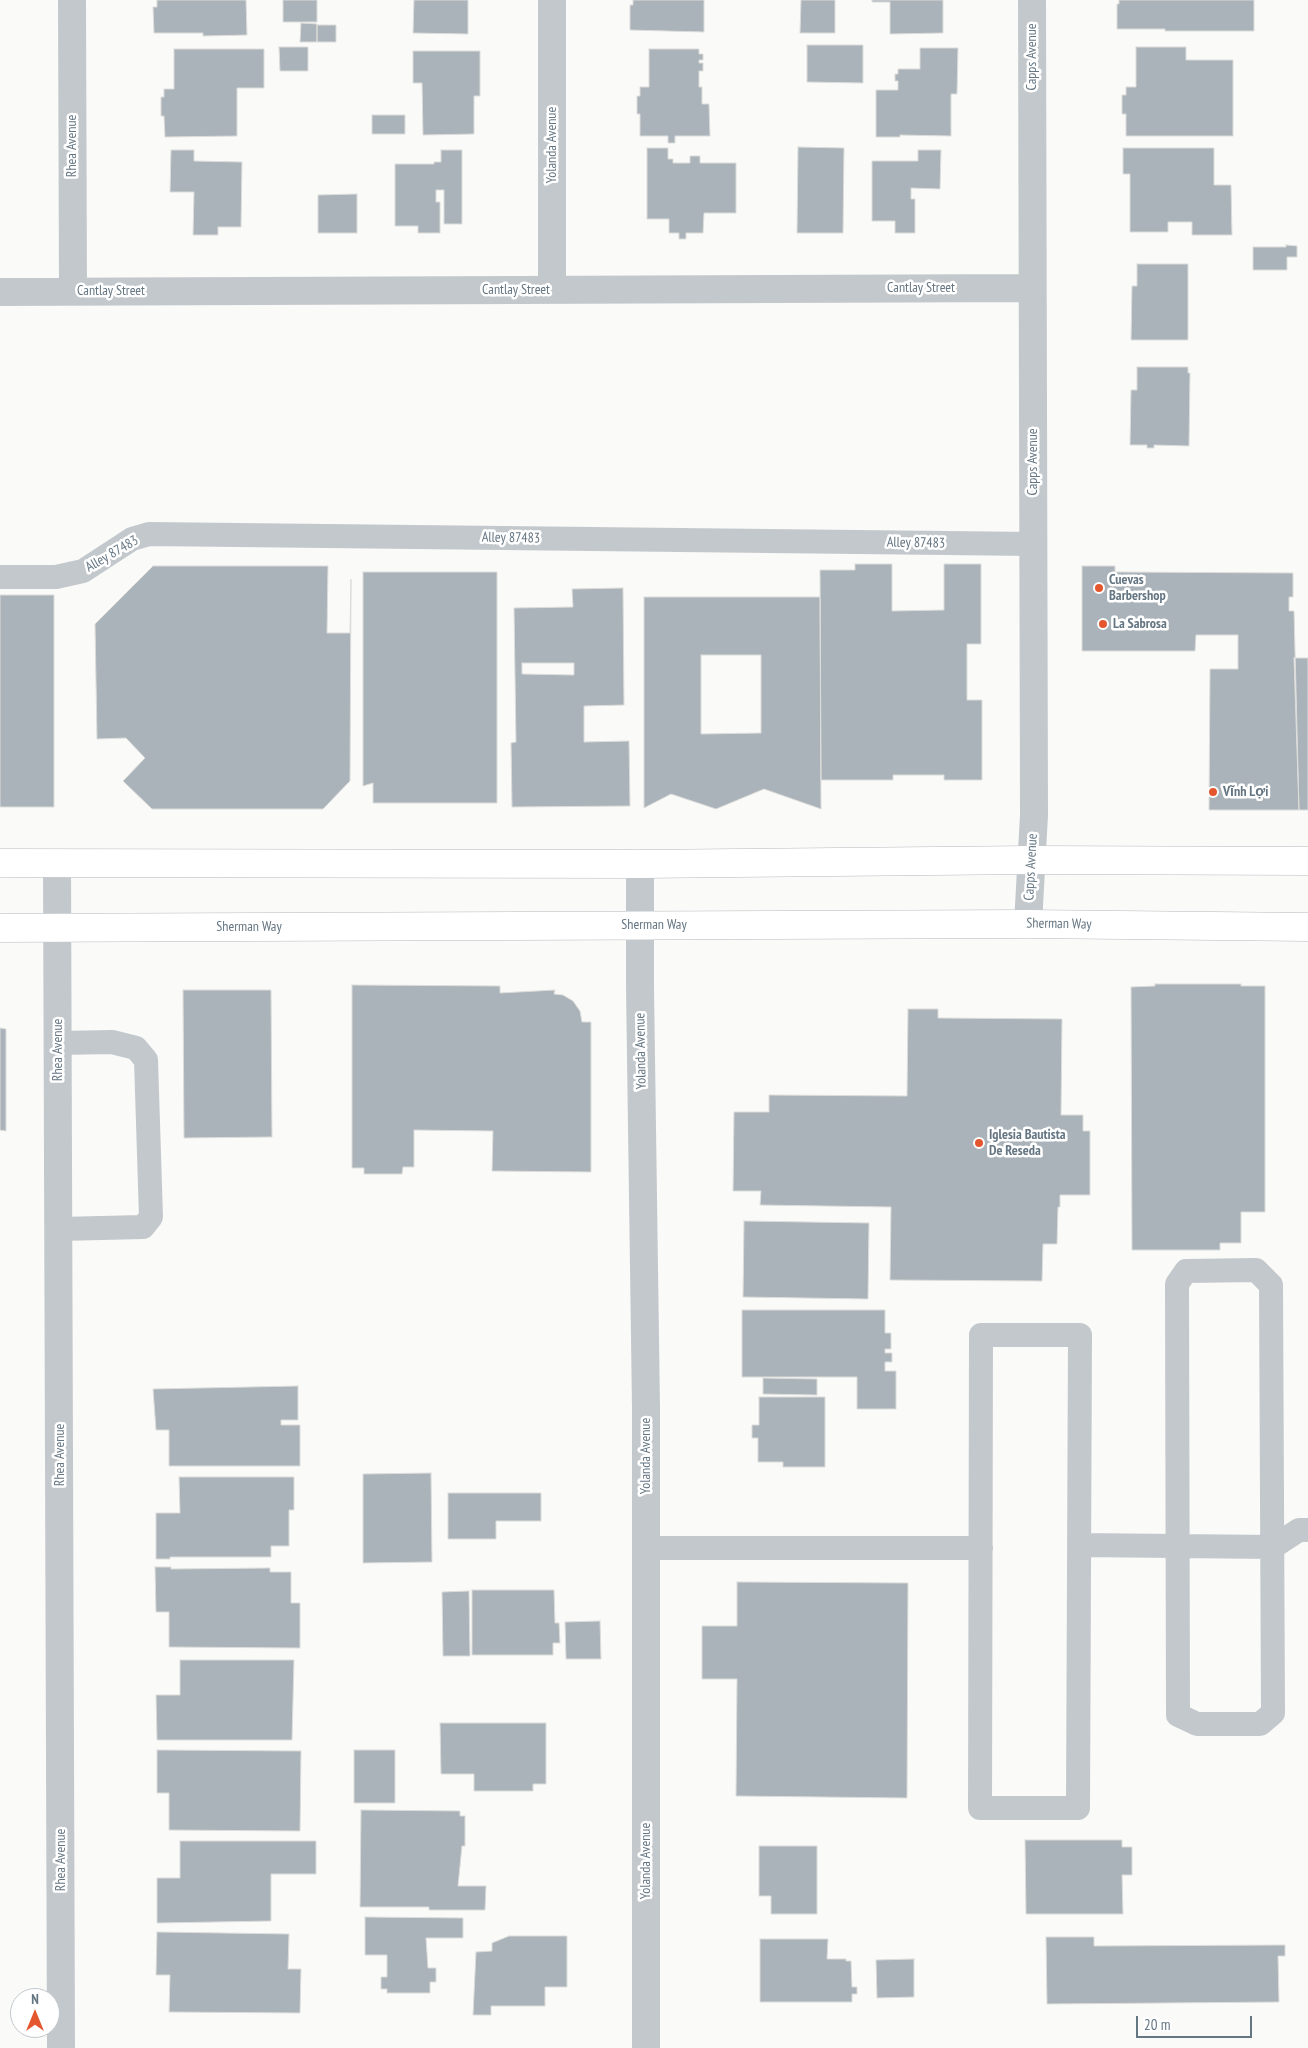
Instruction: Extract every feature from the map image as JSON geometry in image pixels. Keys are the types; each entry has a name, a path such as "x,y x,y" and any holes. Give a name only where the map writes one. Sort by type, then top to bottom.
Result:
{"main road":[{"path":"0,863 640,864 1031,860 1308,861"},
{"name":"Sherman Way","path":"0,928 1028,924 1308,927"}],"street":[{"name":"Rhea Avenue","path":"72,0 73,291"},
{"name":"Yolanda Avenue","path":"552,0 552,290"},
{"name":"Capps Avenue","path":"1028,924 1034,815 1032,0"},
{"name":"Cantlay Street","path":"0,292 1032,288"},
{"name":"Rhea Avenue","path":"57,863 61,2048"},
{"name":"Yolanda Avenue","path":"640,864 639,925 644,1198 646,1548 646,2048"}],"lane":[{"name":"Alley 87483","path":"0,577 56,577 83,571 132,539 149,534 1034,544"},
{"path":"58,1043 112,1042 136,1048 146,1060 151,1218 143,1227 59,1229"},
{"path":"1256,1270 1271,1285 1273,1546 1273,1713 1260,1724 1197,1724 1178,1715 1176,1284 1186,1271 1256,1270"},
{"path":"981,1335 1080,1335 1078,1808 980,1808 981,1548 981,1335"},
{"path":"1079,1545 1273,1546 1299,1530 1308,1530"},
{"path":"646,1548 981,1548"}],"building":[{"path":"157,0 246,0 247,35 203,36 203,33 154,33 153,7 157,7"},
{"path":"283,0 317,0 317,22 283,22"},
{"path":"414,0 468,0 468,34 413,33"},
{"path":"633,0 704,0 704,32 630,30 630,5 633,5"},
{"path":"801,0 835,0 835,33 800,33"},
{"path":"872,0 943,0 943,33 890,34 890,2 872,2"},
{"path":"1119,0 1254,0 1254,31 1117,29 1117,4 1119,4"},
{"path":"301,23 317,24 317,42 300,42"},
{"path":"317,25 336,25 336,42 317,42"},
{"path":"807,45 863,45 863,83 807,82"},
{"path":"279,47 308,47 308,71 280,71"},
{"path":"1136,47 1186,47 1186,60 1233,60 1233,136 1126,136 1126,114 1122,114 1122,95 1126,95 1126,87 1136,87"},
{"path":"920,48 958,48 957,94 951,94 951,136 900,135 900,137 876,137 876,90 898,90 898,81 895,81 895,74 898,74 898,69 920,69"},
{"path":"174,49 264,49 264,88 237,88 237,136 165,137 164,116 161,116 161,97 164,97 164,89 174,89"},
{"path":"649,49 699,49 699,54 703,54 703,60 699,60 699,63 703,63 703,71 699,71 699,87 702,87 702,104 709,104 710,136 675,136 675,143 668,143 668,136 640,136 640,114 637,114 637,96 640,96 640,87 649,87"},
{"path":"413,51 480,51 480,96 474,96 474,134 423,135 422,83 413,83"},
{"path":"372,115 405,115 405,134 372,134"},
{"path":"798,147 844,148 843,233 797,233"},
{"path":"647,148 668,148 668,159 673,159 673,163 690,163 690,156 700,156 700,163 736,163 736,213 704,213 703,233 686,233 686,239 679,239 679,233 669,233 669,219 647,219"},
{"path":"1123,148 1214,148 1214,185 1231,185 1232,235 1192,235 1192,222 1168,222 1168,232 1130,232 1130,174 1123,174"},
{"path":"171,150 194,150 194,161 242,162 241,227 218,227 218,235 193,235 194,192 170,192"},
{"path":"441,150 462,150 462,224 444,224 444,190 436,190 436,202 440,202 440,233 418,233 418,226 395,226 395,164 434,164 434,162 441,162"},
{"path":"918,150 941,150 940,189 911,188 911,199 915,199 915,233 895,233 895,221 872,221 872,161 918,161"},
{"path":"357,194 357,233 318,233 318,195"},
{"path":"1286,245 1297,246 1297,257 1287,257 1287,270 1253,270 1253,247 1286,247"},
{"path":"1137,264 1188,264 1188,340 1131,340 1132,286 1137,286"},
{"path":"1137,367 1188,367 1188,373 1190,373 1189,446 1154,445 1154,448 1147,448 1147,445 1130,445 1131,390 1137,390"},
{"path":"855,564 892,564 892,611 944,610 944,564 981,564 981,644 967,644 967,700 982,700 982,780 944,780 944,775 893,775 893,780 821,780 820,570 855,570"},
{"path":"153,566 328,566 327,633 350,633 351,579 350,781 323,809 152,809 123,781 145,758 126,738 97,739 95,624"},
{"path":"1082,566 1115,566 1115,572 1293,573 1293,597 1289,597 1289,611 1294,611 1299,810 1209,810 1210,669 1238,669 1238,635 1196,635 1195,651 1082,651"},
{"path":"363,572 497,572 497,803 373,803 373,783 363,786"},
{"path":"623,588 624,705 584,706 584,742 629,741 630,806 512,807 511,743 516,742 514,608 573,607 572,589","holes":["522,663 574,663 574,675 522,674"]},
{"path":"0,595 54,595 54,807 0,807"},
{"path":"644,597 820,597 821,809 764,789 716,809 671,794 644,808","holes":["701,655 761,655 761,733 701,734"]},
{"path":"1294,658 1308,658 1308,810 1299,810"},
{"path":"1155,984 1241,984 1241,986 1265,986 1265,1212 1241,1212 1241,1243 1220,1243 1220,1250 1132,1250 1131,987 1155,986"},
{"path":"352,985 500,986 500,993 555,990 554,994 563,995 573,1001 580,1011 582,1022 591,1022 591,1172 492,1171 493,1131 414,1130 414,1167 403,1167 402,1174 364,1174 364,1168 352,1168"},
{"path":"183,990 271,990 272,1137 184,1138"},
{"path":"908,1009 938,1009 938,1018 1062,1019 1061,1115 1083,1115 1083,1131 1090,1131 1090,1195 1060,1195 1057,1244 1043,1244 1042,1281 890,1280 891,1207 760,1205 761,1191 733,1191 734,1112 769,1112 769,1095 907,1096"},
{"path":"0,1028 6,1029 6,1131 0,1130"},
{"path":"744,1221 869,1223 868,1299 743,1297"},
{"path":"742,1310 885,1310 885,1333 891,1333 891,1349 885,1349 885,1353 892,1353 892,1362 885,1362 885,1371 896,1371 896,1409 857,1409 857,1377 742,1377"},
{"path":"763,1378 817,1379 817,1395 763,1394"},
{"path":"298,1386 298,1420 281,1420 281,1425 300,1425 300,1466 169,1466 169,1430 156,1430 153,1389"},
{"path":"759,1397 825,1397 825,1467 783,1467 783,1462 758,1462 758,1438 752,1438 752,1425 759,1425"},
{"path":"431,1473 432,1562 363,1563 363,1474"},
{"path":"179,1477 294,1477 294,1510 289,1510 289,1546 271,1546 271,1557 170,1557 170,1559 156,1559 156,1513 180,1513"},
{"path":"448,1493 541,1493 541,1521 496,1521 496,1539 448,1539"},
{"path":"155,1567 171,1567 171,1569 270,1568 270,1572 291,1572 291,1603 300,1603 300,1648 169,1647 169,1612 156,1612"},
{"path":"737,1582 908,1583 907,1798 736,1796 737,1679 702,1679 702,1626 737,1626"},
{"path":"472,1590 554,1590 555,1623 559,1623 560,1643 553,1643 553,1655 472,1655"},
{"path":"469,1591 470,1656 443,1656 442,1592"},
{"path":"600,1621 601,1659 566,1659 565,1622"},
{"path":"180,1660 294,1660 292,1740 157,1740 156,1695 180,1695"},
{"path":"440,1723 546,1723 546,1784 533,1784 533,1791 474,1791 474,1774 441,1774"},
{"path":"157,1750 301,1751 300,1831 169,1830 169,1793 157,1793"},
{"path":"354,1750 395,1750 395,1803 354,1803"},
{"path":"361,1810 460,1811 460,1816 465,1816 465,1846 462,1846 458,1886 486,1886 485,1910 429,1910 429,1907 360,1907"},
{"path":"1025,1840 1122,1840 1122,1847 1132,1847 1132,1875 1122,1875 1123,1914 1026,1914"},
{"path":"180,1841 316,1841 316,1874 271,1874 271,1921 157,1923 157,1878 180,1878"},
{"path":"759,1846 817,1846 817,1914 771,1914 771,1896 759,1896"},
{"path":"365,1917 463,1918 463,1938 426,1938 428,1968 436,1968 436,1982 430,1982 430,1993 387,1993 387,1989 381,1989 381,1977 387,1977 387,1955 365,1955"},
{"path":"157,1932 289,1934 288,1969 301,1969 300,2013 169,2012 170,1975 156,1975"},
{"path":"509,1936 567,1936 567,1987 545,1987 545,2006 491,2006 491,2015 473,2015 476,1952 492,1951 492,1943"},
{"path":"1046,1937 1094,1937 1094,1946 1285,1945 1285,1956 1278,1956 1279,2002 1047,2004"},
{"path":"760,1939 828,1939 827,1959 846,1959 846,1961 851,1961 852,1987 857,1987 857,1994 852,1994 852,2002 760,2002"},
{"path":"914,1959 914,1997 877,1998 876,1960"}],"place":[{"name":"Cuevas Barbershop","path":"1099,588"},
{"name":"La Sabrosa","path":"1103,624"},
{"name":"Vĩnh Lợi","path":"1213,792"},
{"name":"Iglesia Bautista De Reseda","path":"979,1143"}]}
